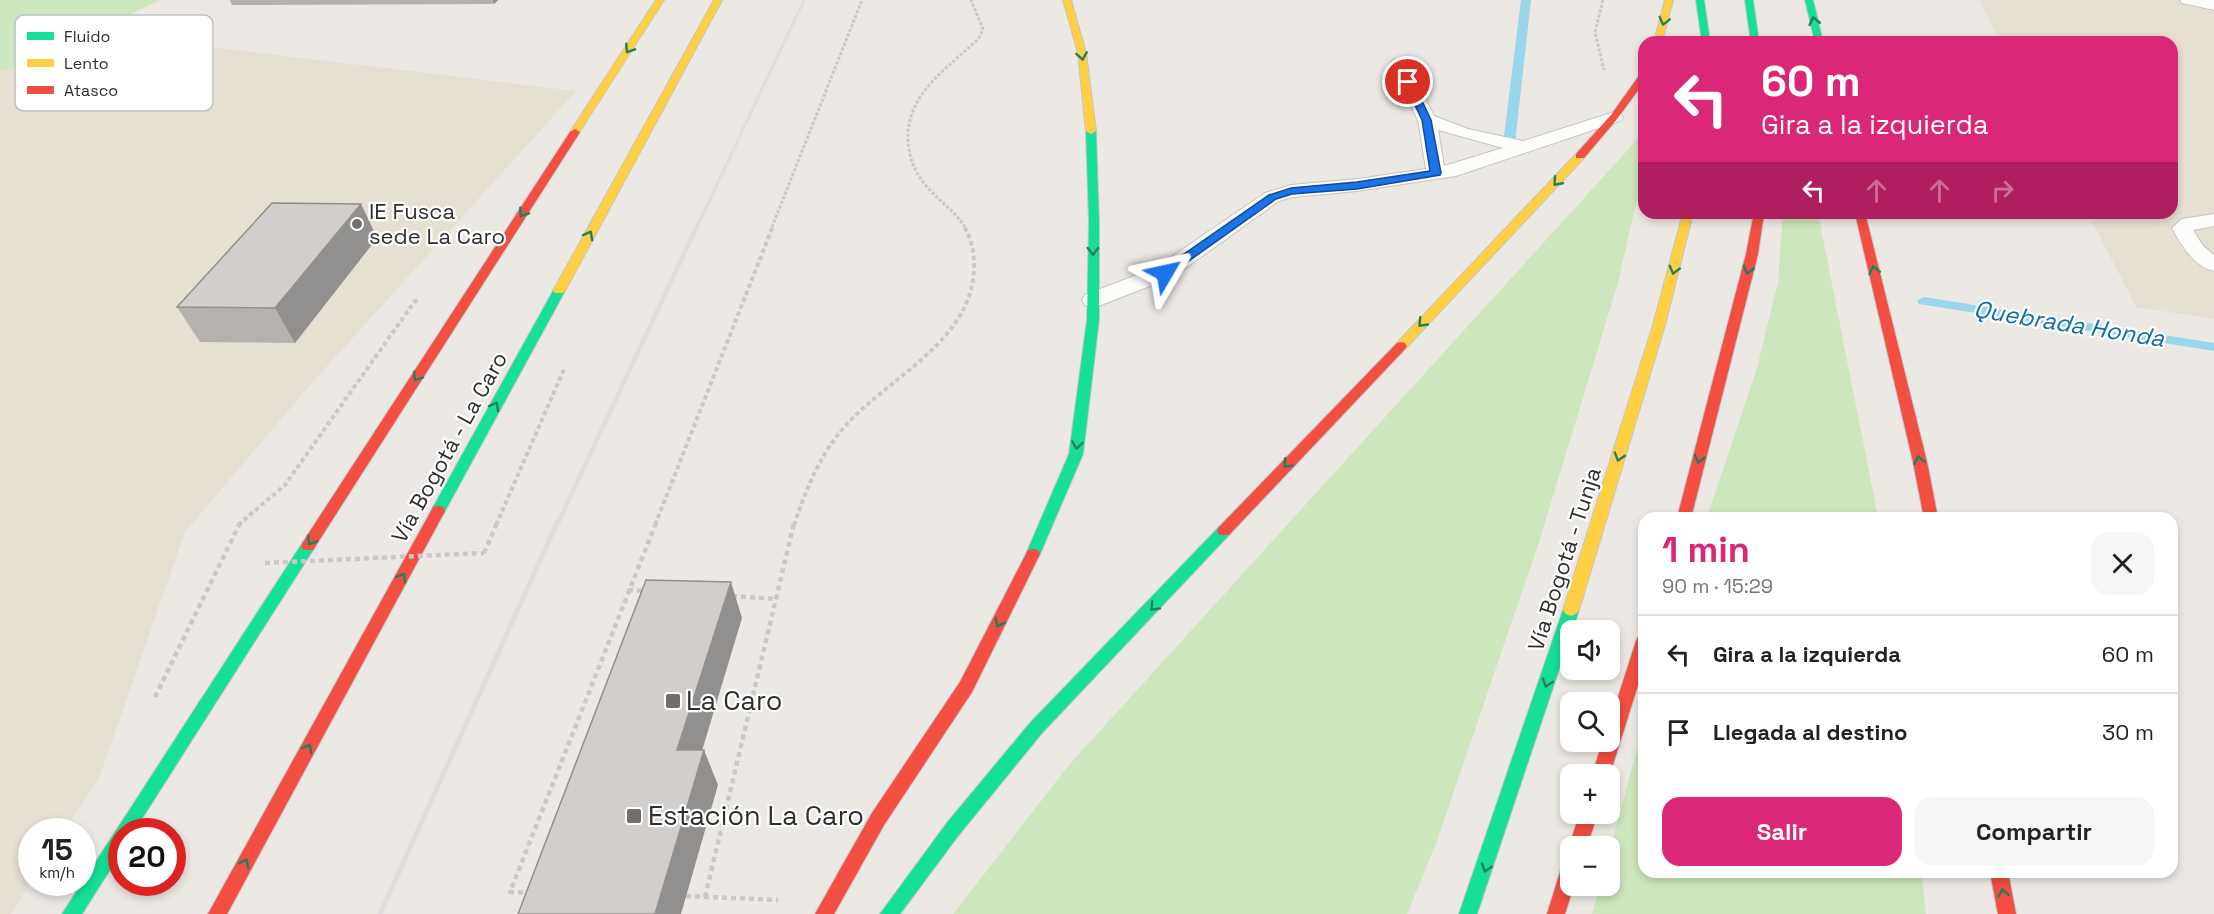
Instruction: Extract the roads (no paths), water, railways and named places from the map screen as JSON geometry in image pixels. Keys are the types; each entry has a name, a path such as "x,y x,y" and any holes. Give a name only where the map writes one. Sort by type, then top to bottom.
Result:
{"main road":[{"path":"132,818 660,0"},
{"name":"Vía Bogotá - La Caro","path":"217,914 718,0"},
{"path":"827,908 878,819 966,687 1026,570 1076,454 1093,320 1094,222 1091,135 1082,53 1067,0"},
{"path":"1660,36 1669,0"},
{"path":"1700,0 1705,36"},
{"path":"1749,0 1754,36"},
{"path":"1809,0 1818,36"},
{"path":"889,914 952,830 1036,728 1538,204 1614,117 1638,83"},
{"name":"Vía Bogotá - Tunja","path":"1468,914 1573,604 1659,325 1686,219"},
{"path":"1686,512 1752,254 1758,219"},
{"path":"1861,219 1930,512"},
{"path":"1604,764 1638,660"},
{"path":"71,914 108,857"},
{"path":"2000,878 2007,914"},
{"path":"1556,914 1562,896"}],"lane":[{"path":"2188,0 2214,5"},
{"path":"1399,64 1426,120 1436,173"},
{"path":"1093,300 1165,273 1272,197 1291,191 1357,185 1456,170 1614,117"},
{"path":"1426,120 1462,133 1527,148"},
{"path":"2214,220 2189,223 2182,228 2195,250 2214,265"}],"waterway":[{"name":"Quebrada Honda","path":"1508,152 1526,0"},
{"name":"Quebrada Honda","path":"1924,301 2214,347"}],"railway":[{"path":"697,227 804,0"},
{"path":"557,525 697,226"},
{"path":"380,914 557,523"}],"place":[{"name":"IE Fusca sede La Caro","path":"357,224"},
{"name":"La Caro","path":"673,701"},
{"name":"Estación La Caro","path":"634,816"}]}
